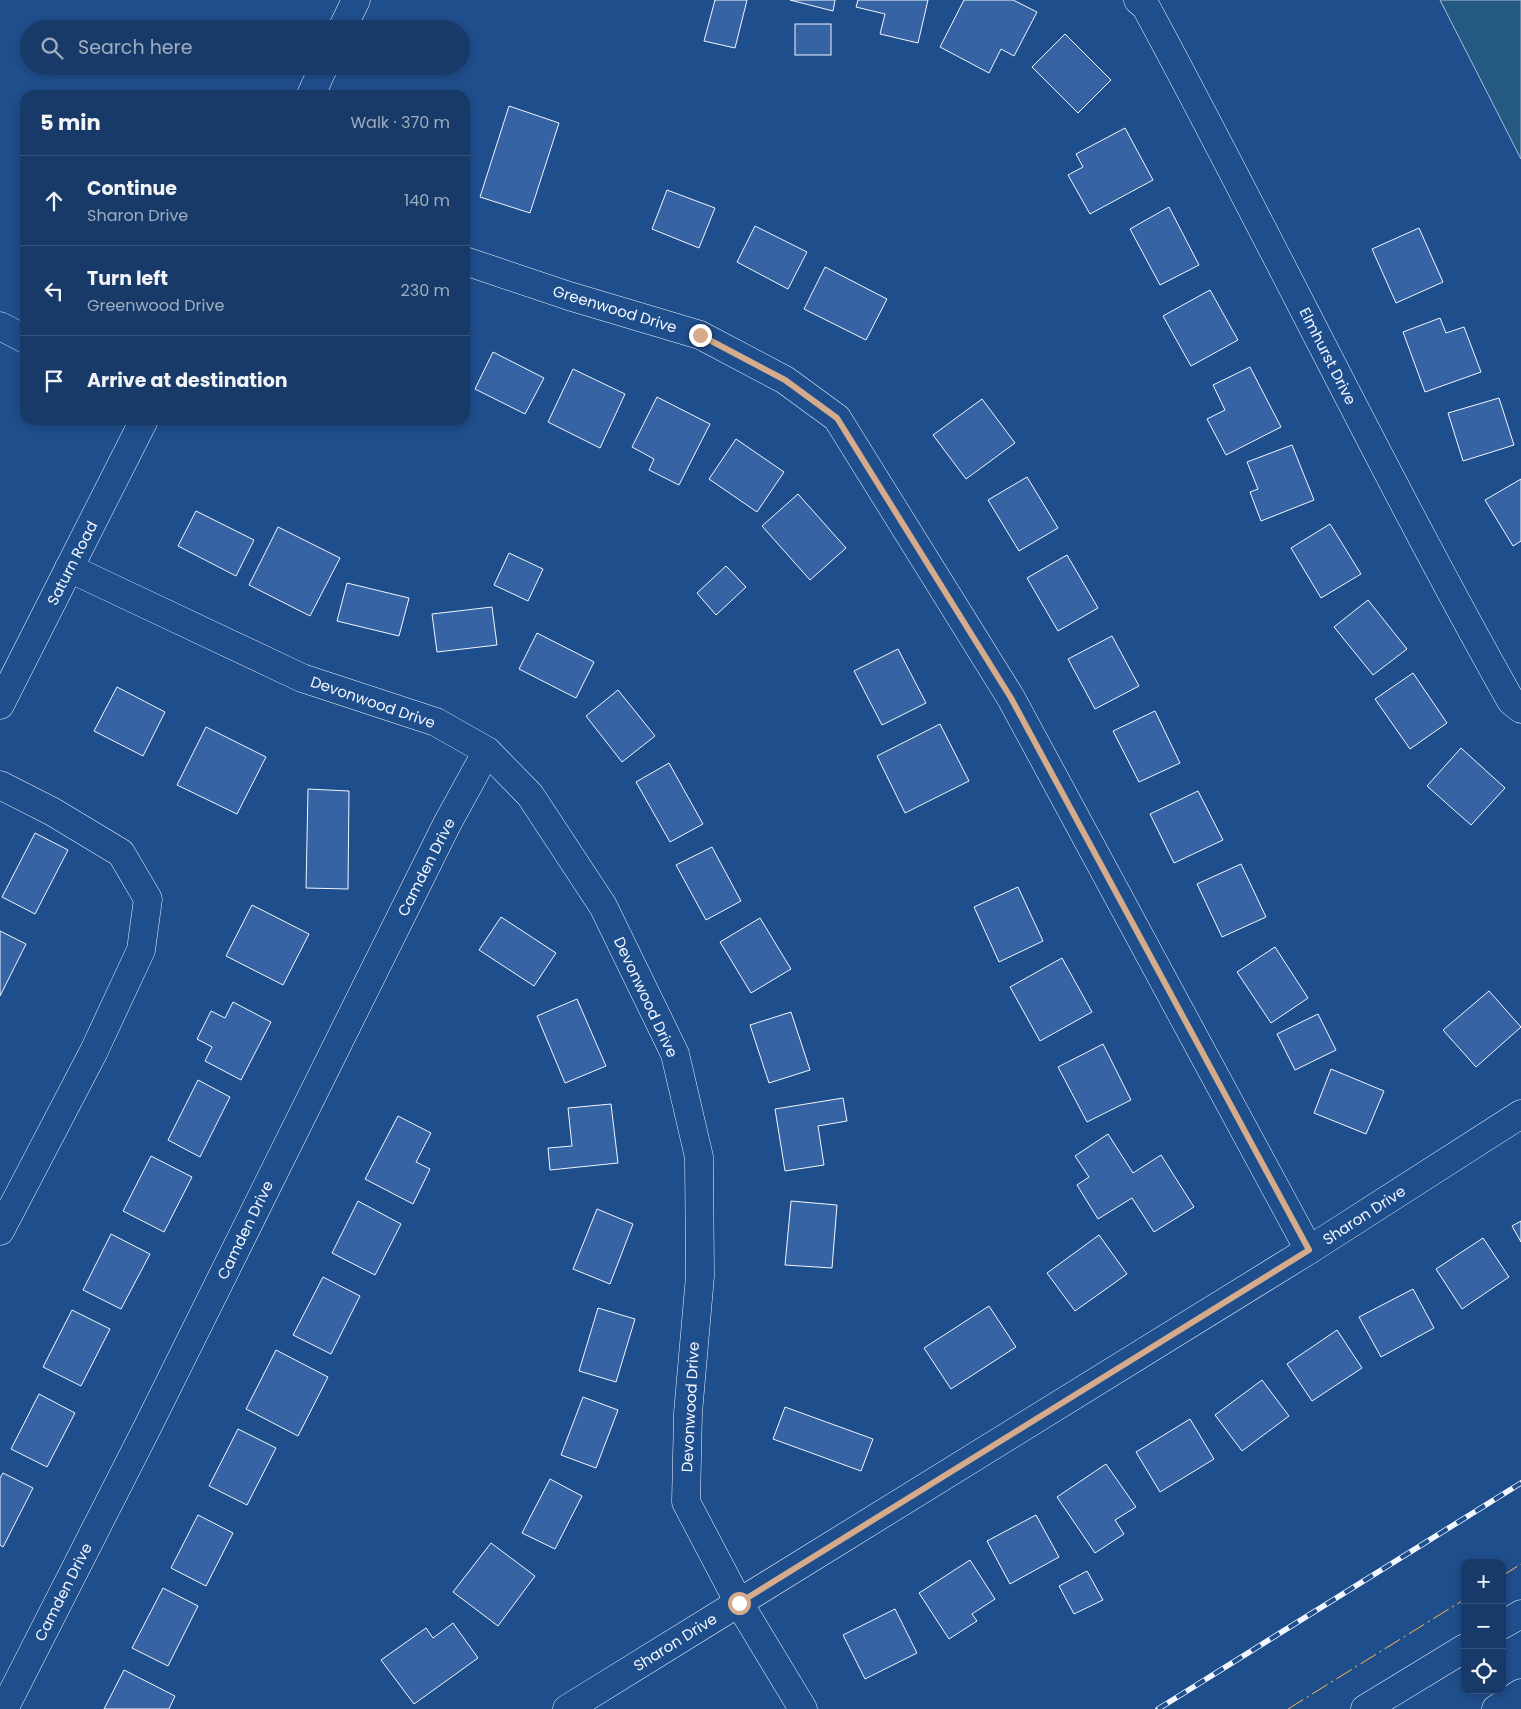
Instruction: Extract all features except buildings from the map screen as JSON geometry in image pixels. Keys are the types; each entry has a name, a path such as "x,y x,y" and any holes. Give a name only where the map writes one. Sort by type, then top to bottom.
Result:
{"street":[{"path":"346,20 356,0"},
{"name":"Elmhurst Drive","path":"1138,0 1146,6 1234,171 1442,579 1511,701 1521,709"},
{"path":"313,90 320,75"},
{"name":"Greenwood Drive","path":"470,262 569,296 700,335 785,380 837,418 1011,698 1309,1250"},
{"path":"0,326 20,336"},
{"name":"Saturn Road","path":"0,705 141,425"},
{"name":"Devonwood Drive","path":"69,568 302,678 436,722 486,750 530,795 603,906 675,1054 699,1157 700,1276 688,1412 686,1502 739,1603 803,1709"},
{"name":"Camden Drive","path":"4,1709 151,1419 447,824 486,750"},
{"path":"0,785 53,812 121,853 148,899 141,950 94,1051 0,1231"},
{"name":"Sharon Drive","path":"567,1709 1309,1250 1521,1114"},
{"path":"1506,1623 1521,1614"},
{"path":"1365,1709 1463,1649"},
{"path":"1496,1709 1521,1693"}],"shaded area":[{"path":"1440,0 1521,0 1521,159"}],"railway":[{"path":"1158,1709 1521,1483"}],"power":[{"path":"1506,1573 1521,1564"},
{"path":"1288,1709 1461,1601"}],"route":[{"path":"700,335 785,380 837,418 1011,698 1309,1250 739,1603"}]}
